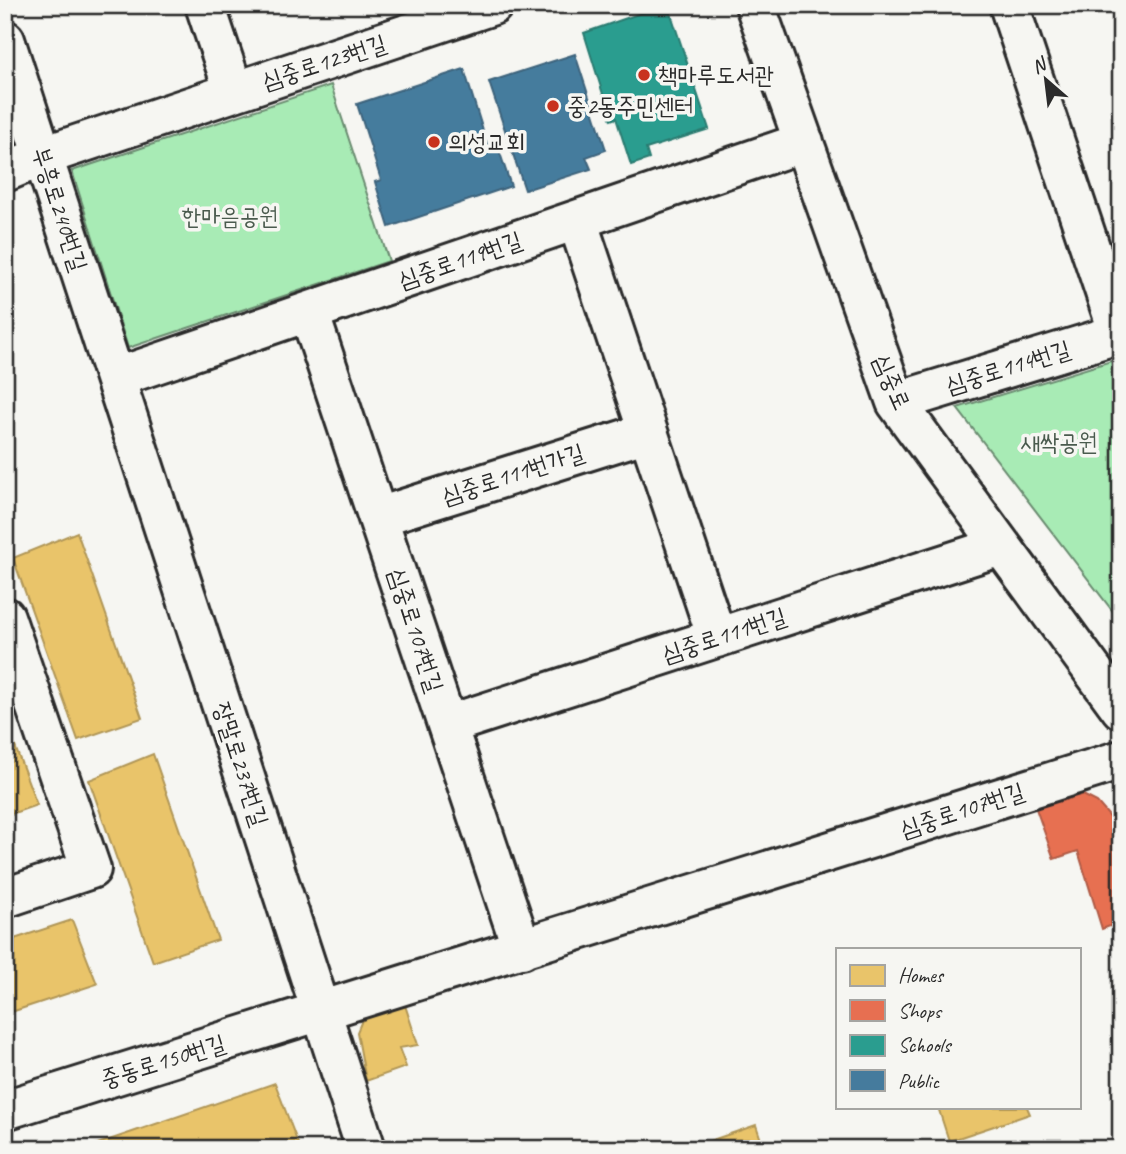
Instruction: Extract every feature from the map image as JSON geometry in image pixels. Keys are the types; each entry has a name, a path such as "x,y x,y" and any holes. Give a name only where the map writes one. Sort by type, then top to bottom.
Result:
{"street":[{"name":"심중로123번길","path":"205,5 234,92"},
{"name":"심중로123번길","path":"5,172 43,156 493,5"},
{"name":"심중로","path":"755,5 896,402 1121,709"},
{"path":"1009,5 1120,333"},
{"name":"부흥로240번길","path":"5,40 115,378"},
{"name":"심중로119번길","path":"115,378 804,142"},
{"path":"577,220 717,638"},
{"name":"심중로107번길","path":"309,312 522,949"},
{"name":"심중로114번길","path":"896,402 1120,333"},
{"name":"장말로237번길","path":"115,378 366,1149"},
{"name":"심중로111번가길","path":"378,517 648,432"},
{"name":"심중로111번길","path":"447,725 1001,546"},
{"path":"5,617 91,869 5,898"},
{"name":"심중로107번길","path":"322,1012 1121,760"},
{"name":"중동로150번길","path":"5,1111 322,1012"}],"green space":[{"name":"한마음공원","path":"331,85 389,261 128,348 72,171"},
{"name":"새싹공원","path":"1121,358 1121,622 957,408"}],"building: Homes":[{"path":"77,532 142,718 78,740 13,558"},
{"path":"13,741 37,805 5,816 5,743"},
{"path":"153,754 218,940 153,962 89,780"},
{"path":"72,920 97,984 5,1014 5,942"},
{"path":"403,999 418,1045 399,1048 406,1067 366,1081 357,1032 367,1008"},
{"path":"275,1083 300,1149 83,1149"},
{"path":"938,1108 1027,1108 1030,1114 949,1141"},
{"path":"756,1125 764,1149 686,1149"}],"building: Shops":[{"path":"1077,792 1097,802 1121,830 1121,922 1102,929 1078,851 1054,859 1035,806"}],"building: Schools":[{"name":"책마루도서관","path":"668,5 709,129 646,149 649,159 631,165 616,118 611,120 584,33"}],"building: Public":[{"name":"중2동주민센터","path":"575,54 606,150 586,157 591,169 525,190 489,82"},
{"path":"464,69 488,147 497,144 511,186 389,227 375,182 381,180 357,104"}],"place":[{"name":"책마루도서관","path":"644,75"},
{"name":"중2동주민센터","path":"553,106"},
{"name":"의성교회","path":"434,142"}]}
